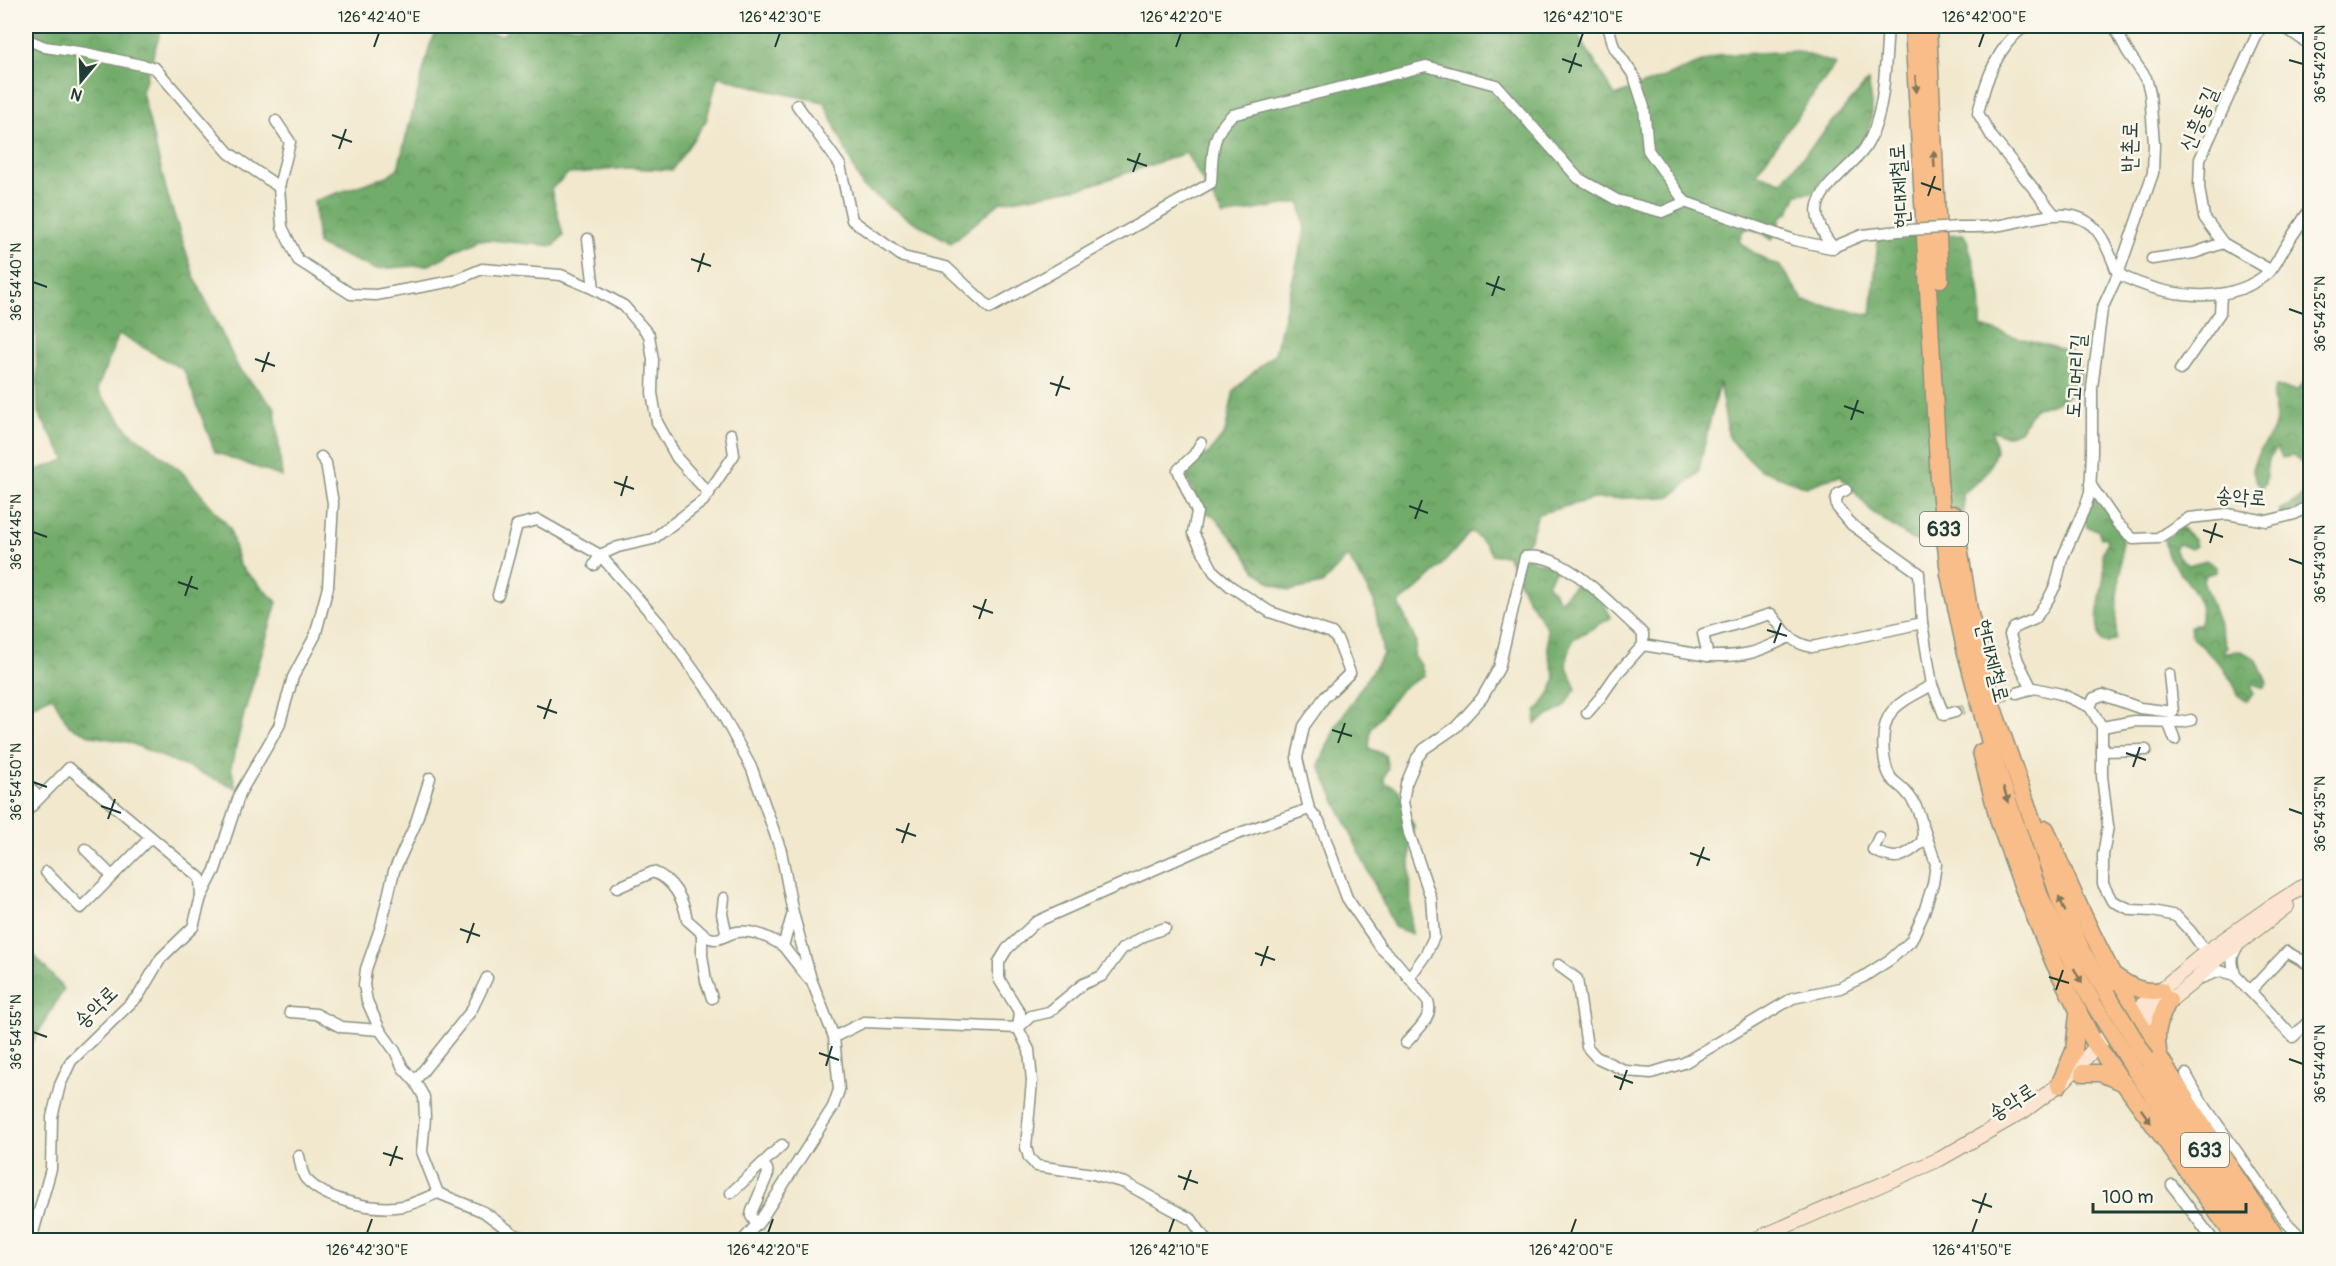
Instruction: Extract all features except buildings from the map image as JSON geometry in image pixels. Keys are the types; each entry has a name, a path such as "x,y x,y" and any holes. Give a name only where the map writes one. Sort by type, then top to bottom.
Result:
{"highway":[{"name":"현대제철로","path":"1913,26 1939,482 1949,574 1965,649 1996,765 2040,896 2079,978 2101,1000 2146,1061 2266,1240"},
{"name":"현대제철로","path":"1928,26 1951,496 1969,610 1992,705 2017,781 2061,902 2101,1000"},
{"path":"1959,551 2004,704 2040,813 2061,867 2114,975 2138,1018 2146,1061 2278,1240"},
{"path":"1949,574 1958,651 1999,822 2049,952 2101,1051 2237,1240"},
{"path":"2114,975 2136,988 2165,995 2157,1031 2146,1061"},
{"path":"2059,1084 2074,1051 2079,1024 2078,1010"},
{"name":"현대제철로","path":"2146,1061 2251,1240"},
{"path":"2083,1073 2100,1073 2122,1082"}],"main road":[{"path":"2165,995 2206,952 2310,882"},
{"name":"송악로","path":"1773,1239 1993,1139 2043,1109 2083,1073 2101,1051 2165,995 2193,982 2213,963 2310,889"},
{"path":"1754,1240 1940,1159 2024,1111 2101,1051"}],"street":[{"path":"1608,26 1614,47 1634,76 1644,107 1648,150 1685,202 1794,240 1834,248 1862,235 1909,230 1999,226 2054,214 2077,217 2088,222 2104,241 2118,274 2141,286 2192,295 2221,295 2247,286 2270,270 2310,209"},
{"path":"1834,248 1818,219 1818,206 1831,183 1864,148 1874,129 1882,103 1888,26"},
{"path":"2025,26 2002,47 1984,90 1978,112 1992,137 2054,214"},
{"name":"반촌로","path":"2114,26 2127,51 2146,78 2150,93 2154,144 2153,173 2118,274"},
{"name":"신흥동길","path":"2261,26 2200,159 2199,187 2204,217 2223,243 2270,270"},
{"path":"2283,26 2310,45"},
{"path":"2302,26 2310,32"},
{"path":"26,39 45,47 85,52 155,68 229,153 279,187"},
{"path":"797,105 840,165 852,220 903,257 946,267 990,308 1211,183 1214,139 1222,124 1232,115 1426,66 1496,85 1578,178 1617,200 1662,212 1685,202"},
{"path":"276,121 290,142 279,187 282,227 298,260 351,294 376,295 453,281 482,269 561,274 624,306 649,335 653,360 652,393 657,422 677,458 709,494"},
{"path":"588,239 594,289"},
{"path":"2152,259 2194,253 2223,243"},
{"name":"도고머리길","path":"2032,689 2018,661 2010,635 2014,628 2035,618 2049,598 2056,584 2062,559 2086,505 2090,484 2092,387 2097,339 2102,309 2118,274"},
{"path":"2180,370 2220,313 2221,295"},
{"path":"597,560 618,547 653,539 709,494 734,455 730,434"},
{"path":"1201,443 1194,455 1178,470 1197,512 1193,533 1215,572 1230,586 1270,612 1332,633 1338,640 1350,673 1324,698 1304,726 1297,758 1310,808 1319,821 1347,898 1381,948 1428,1001 1431,1008 1428,1017 1406,1043"},
{"name":"송악로","path":"31,1240 51,1169 52,1117 60,1085 71,1061 139,995 161,958 193,927 201,897 215,870 240,793 279,726 293,677 315,636 328,587 333,503 326,463 321,457"},
{"name":"송악로","path":"2090,484 2117,523 2133,539 2158,538 2189,518 2227,514 2267,521 2295,514 2310,505"},
{"path":"1846,490 1838,494 1836,501 1837,507 1847,520 1861,533 1880,543 1919,573 1922,622 1932,685 1944,715 1955,712"},
{"path":"498,595 517,525 538,520 597,560 660,624 713,697 752,769 781,851 793,913 814,986 834,1037 839,1090 833,1107 757,1225 743,1240"},
{"path":"1408,978 1426,954 1434,937 1431,898 1409,833 1403,802 1406,784 1417,758 1424,749 1456,728 1482,698 1499,668 1525,557 1546,557 1564,564 1643,634 1643,645 1587,713"},
{"path":"1708,656 1703,634 1772,614 1789,637 1798,644 1812,647 1922,622"},
{"path":"1643,645 1708,656 1732,657 1757,652 1789,637"},
{"path":"2090,707 2094,698 2103,695 2140,708 2173,712 2169,674"},
{"path":"1558,965 1577,980 1587,1047 1596,1057 1626,1071 1651,1073 1684,1063 1793,998 1840,988 1863,977 1890,959 1911,941 1923,915 1933,884 1936,864 1924,829 1907,792 1891,778 1884,758 1883,738 1889,715 1910,696 1932,685"},
{"path":"2017,693 2032,689 2061,694 2090,707 2102,727 2102,776 2108,826 2103,855 2103,884 2112,902 2132,910 2153,911 2176,916 2206,952"},
{"path":"2102,727 2135,721 2191,720"},
{"path":"2168,722 2175,740"},
{"path":"2102,751 2145,750"},
{"path":"26,812 69,768 200,878 201,897"},
{"path":"430,778 415,825 394,871 381,926 366,969 364,985 367,1001 380,1030 424,1097 422,1152 438,1193"},
{"path":"26,783 39,798"},
{"path":"1206,1240 1192,1220 1125,1183 1093,1174 1037,1166 1029,1158 1026,1147 1032,1081 1029,1050 1018,1028 1020,1013 999,979 999,962 1006,949 1036,922 1223,839 1310,808"},
{"path":"1879,837 1873,850 1887,857 1905,857 1922,842 1924,829"},
{"path":"46,872 81,908 151,837"},
{"path":"85,849 112,876"},
{"path":"617,888 653,872 662,875 685,906 687,920 710,938 719,939 727,935 749,932 770,938 783,946 814,986"},
{"path":"724,898 722,914 727,935"},
{"path":"783,946 793,913"},
{"path":"834,1037 864,1022 1018,1028 1032,1016 1049,1012 1083,984 1102,976 1122,949 1146,935 1165,928"},
{"path":"702,932 702,955 711,999"},
{"path":"2242,940 2231,962 2235,975 2293,1037 2310,1020"},
{"path":"2250,991 2287,952 2310,965"},
{"path":"2193,982 2220,971 2235,975"},
{"path":"415,1081 471,1011 487,978"},
{"path":"290,1012 316,1014 341,1027 380,1030"},
{"path":"2186,1074 2199,1098 2280,1213 2304,1240"},
{"path":"731,1193 782,1145"},
{"path":"299,1156 302,1173 332,1197 363,1205 402,1206 438,1193 470,1205 499,1221 515,1235 532,1240"},
{"path":"757,1225 752,1211 768,1174 762,1164"},
{"path":"2172,1185 2213,1240"}],"green space":[{"path":"26,26 162,26 142,92 167,193 194,276 239,369 275,408 282,477 215,452 184,370 119,334 97,390 129,431 181,471 230,528 239,565 277,602 231,767 236,788 128,742 92,736 69,726 52,696 26,709 26,473 66,460 38,413 34,278 28,217 26,218"},
{"path":"439,26 502,35 512,26 1573,26 1615,96 1720,55 1798,51 1836,64 1756,173 1781,182 1868,81 1872,109 1869,127 1853,156 1843,166 1815,192 1797,194 1789,212 1781,217 1779,228 1772,240 1761,232 1748,228 1742,232 1739,241 1769,262 1780,266 1804,301 1871,315 1878,241 1881,237 1963,234 1968,242 1978,279 1981,327 2071,352 2081,374 2074,390 2057,401 2035,408 2020,431 2006,436 1992,430 1996,451 1987,473 1963,494 1965,538 1949,554 1911,539 1872,512 1840,475 1806,487 1759,469 1729,439 1719,382 1698,473 1671,497 1593,499 1538,514 1530,539 1522,549 1534,561 1558,567 1547,583 1560,601 1579,580 1606,607 1611,618 1573,639 1566,664 1576,689 1563,708 1535,724 1536,712 1551,692 1555,677 1548,653 1547,628 1527,598 1507,555 1492,555 1486,545 1471,531 1437,570 1399,603 1416,642 1414,656 1421,665 1424,676 1402,688 1371,729 1369,748 1385,755 1388,769 1384,778 1385,784 1397,789 1414,826 1410,844 1411,934 1394,927 1319,765 1336,726 1383,654 1374,601 1348,556 1322,584 1289,591 1271,583 1255,570 1215,517 1202,510 1187,478 1185,468 1208,454 1225,433 1234,390 1275,353 1305,230 1300,202 1223,216 1186,153 1085,187 1001,202 951,243 904,216 862,186 824,102 766,90 718,76 706,121 672,170 626,168 568,174 551,189 563,235 554,246 478,239 429,265 375,269 318,245 314,201 387,176 398,168 430,45"},
{"path":"2310,370 2310,505 2281,515 2279,510 2294,502 2307,489 2307,467 2293,456 2282,458 2277,448 2268,459 2262,489 2255,479 2254,463 2275,425 2273,396 2276,387 2297,390"},
{"path":"2093,500 2101,502 2118,527 2122,539 2116,639 2108,643 2102,642 2097,620 2104,575 2102,554 2107,542 2105,537 2101,538 2098,530 2087,527 2085,519"},
{"path":"2181,527 2194,540 2196,546 2191,549 2178,544 2174,548 2177,555 2188,565 2206,560 2216,567 2217,572 2205,575 2203,580 2227,647 2223,650 2225,652 2241,651 2256,658 2267,683 2264,688 2251,686 2253,694 2247,701 2239,696 2222,667 2191,635 2190,627 2199,624 2200,607 2192,589 2169,558 2164,539"},
{"path":"26,946 64,989 26,1053"}],"tunnel":[{"path":"1955,712 2017,693"}]}
